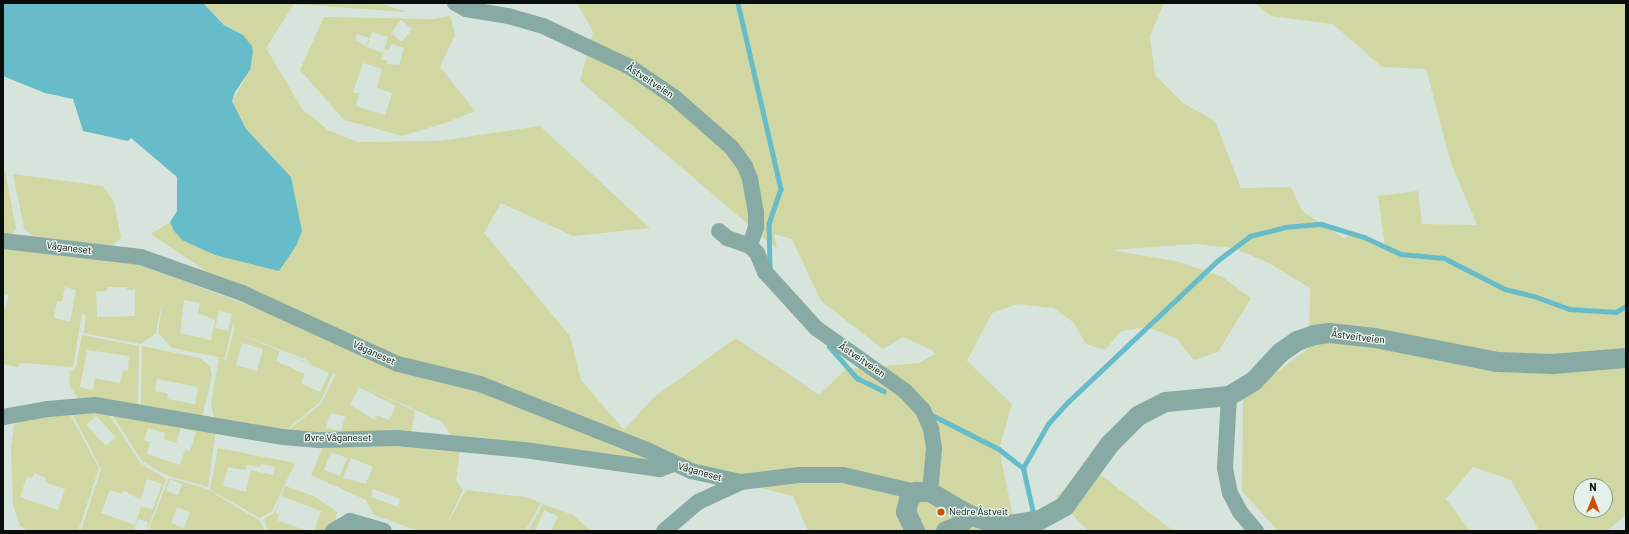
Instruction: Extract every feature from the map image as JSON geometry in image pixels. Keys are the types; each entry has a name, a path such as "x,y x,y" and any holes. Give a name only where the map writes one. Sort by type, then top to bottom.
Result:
{"street":[{"name":"Åstveitveien","path":"455,3 466,9 508,16 542,26 630,67 674,97 732,148 745,166 750,179 756,212 756,227 750,246 757,253 765,272 816,328 905,391 922,410 931,429 934,448 923,492 909,500 906,512 915,531"},
{"path":"719,231 727,238 750,246"},
{"name":"Våganeset","path":"3,241 141,257 242,294 398,364 480,384 647,450 673,464 741,482"},
{"name":"Åstveitveien","path":"923,492 969,515 1003,526 1036,525 1065,506 1110,444 1138,416 1166,402 1229,396 1254,381 1280,353 1297,341 1325,334 1375,338 1496,362 1553,364 1626,358"},
{"path":"1229,396 1225,468 1233,499 1240,512 1256,531"},
{"name":"Øvre Våganeset","path":"3,417 48,409 95,405 283,437 319,440 397,438 524,450 660,469 673,464"},
{"name":"Våganeset","path":"664,531 698,502 741,482 799,475 843,475 923,492"},
{"path":"946,531 959,526 969,515"},
{"path":"333,531 350,521 384,531"}],"green space":[{"path":"203,3 380,3 406,12 294,4 266,48 303,110 328,130 357,142 438,141 540,126 650,228 573,236 501,203 484,233 570,336 581,380 624,430 653,398 736,338 819,395 846,369 919,363 935,354 932,350 903,337 883,349 821,301 792,239 774,234 777,249 580,81 593,32 577,3 1164,3 1150,36 1155,75 1183,103 1215,121 1241,188 1291,187 1302,211 1345,239 1349,234 1385,247 1378,196 1418,191 1422,224 1477,225 1451,163 1426,69 1382,67 1333,24 1271,16 1255,3 1626,3 1626,514 1607,531 1539,531 1511,480 1473,467 1446,499 1470,531 1278,531 1242,491 1243,398 1309,348 1310,288 1267,262 1233,248 1195,244 1110,250 1176,261 1221,276 1251,298 1218,352 1194,360 1177,339 1148,327 1121,331 1105,350 1086,344 1073,322 1053,308 1018,304 992,313 967,361 1012,404 999,449 1014,521 1031,531 808,531 793,496 737,482 574,458 451,435 442,422 349,380 415,411 411,434 286,432 321,404 336,374 333,373 320,402 284,432 215,421 211,404 219,357 172,348 158,333 163,296 156,333 141,344 84,333 86,317 82,312 73,367 20,363 18,367 3,364 3,307 6,308 9,295 3,294 3,247 135,263 266,312 151,234 170,222 174,231 182,240 262,148 246,129 232,101 250,70 243,35 225,25","holes":["65,287 76,290 70,322 54,318 57,301 62,301","108,287 127,287 127,290 135,290 135,316 97,317 96,291 107,291","184,300 200,303 198,313 215,320 211,340 180,333","219,311 232,314 228,331 215,328","233,323 234,331 226,360 222,358 225,358","237,333 305,359 312,364 311,364","242,343 263,349 257,371 236,365","280,351 329,373 320,392 301,383 305,374 276,361","359,387 396,406 389,420 377,415 375,420 350,405","330,413 345,416 341,431 326,428"]},
{"path":"450,16 455,35 440,67 475,111 448,122 402,136 344,120 300,70 324,17 433,19","holes":["401,20 412,29 402,42 391,33","372,32 388,37 383,53 367,47","357,34 369,38 366,46 355,40","391,44 404,48 399,65 387,64 388,61 381,59 385,49 389,50","363,63 382,69 377,88 392,93 385,115 356,106 359,94 353,92"]},
{"path":"3,171 5,171 16,229 10,236 3,235"},
{"path":"13,174 103,186 114,202 121,238 109,248 36,239 24,228"},
{"path":"82,335 139,346 138,409 80,401 70,387 69,372 76,367","holes":["87,350 129,356 128,371 123,370 120,383 95,378 93,390 80,387"]},
{"path":"142,346 200,358 210,366 212,377 201,420 141,409","holes":["157,379 198,387 195,404 167,399 168,394 155,391"]},
{"path":"105,408 140,463 166,479 147,531 148,522 138,519 134,529 139,531 81,531 101,469 71,411","holes":["96,416 116,437 106,446 86,425","147,479 162,484 153,509 141,507 135,525 101,513 110,490 121,494 123,490 141,500"]},
{"path":"68,411 99,468 78,531 28,531 20,526 13,505 11,448 14,425 24,417","holes":["34,473 46,478 45,482 65,489 58,510 20,497 27,476 32,478"]},
{"path":"110,411 216,430 208,487 166,475 142,461","holes":["148,428 165,433 164,439 176,443 181,428 196,432 190,451 185,450 180,465 147,454 150,442 144,440"]},
{"path":"365,444 460,450 456,481 463,490 445,528 466,490 526,497 541,503 525,531 419,531 374,515 366,500 311,475 324,445","holes":["331,452 347,458 340,476 324,470","351,458 373,467 366,484 343,478","373,489 400,499 398,507 371,497"]},
{"path":"218,448 295,463 272,511 260,518 210,490","holes":["261,464 275,467 273,475 251,470 246,492 223,486 228,467 245,470 247,465 260,467"]},
{"path":"1089,466 1174,531 1088,531 1056,497"},
{"path":"169,478 207,489 260,521 265,531 148,531","holes":["170,479 182,484 178,495 166,491","177,507 190,512 184,528 171,523"]},
{"path":"285,486 314,496 337,512 335,524 326,531 314,531 321,511 281,496 275,513 279,515 277,520 307,531 268,531 264,519 274,513"},
{"path":"543,504 573,515 591,531 551,531 558,516 544,510 535,531 528,531"}],"water":[{"path":"3,3 203,3 224,25 243,35 252,46 253,52 250,70 235,92 232,101 246,129 291,177 302,231 296,246 279,271 215,255 182,240 174,231 170,222 177,211 177,177 131,138 128,141 83,131 73,99 45,93 3,76"}],"waterway":[{"path":"738,3 781,189 769,223 770,268"},
{"path":"1034,517 1023,468 1048,424 1068,402 1217,261 1250,236 1285,227 1321,224 1364,237 1401,254 1444,258 1505,289 1534,296 1569,309 1616,312 1626,306"},
{"path":"829,346 857,378 884,391"},
{"path":"930,414 999,449 1023,468"}],"place":[{"name":"Nedre Åstveit","path":"941,512"}]}
